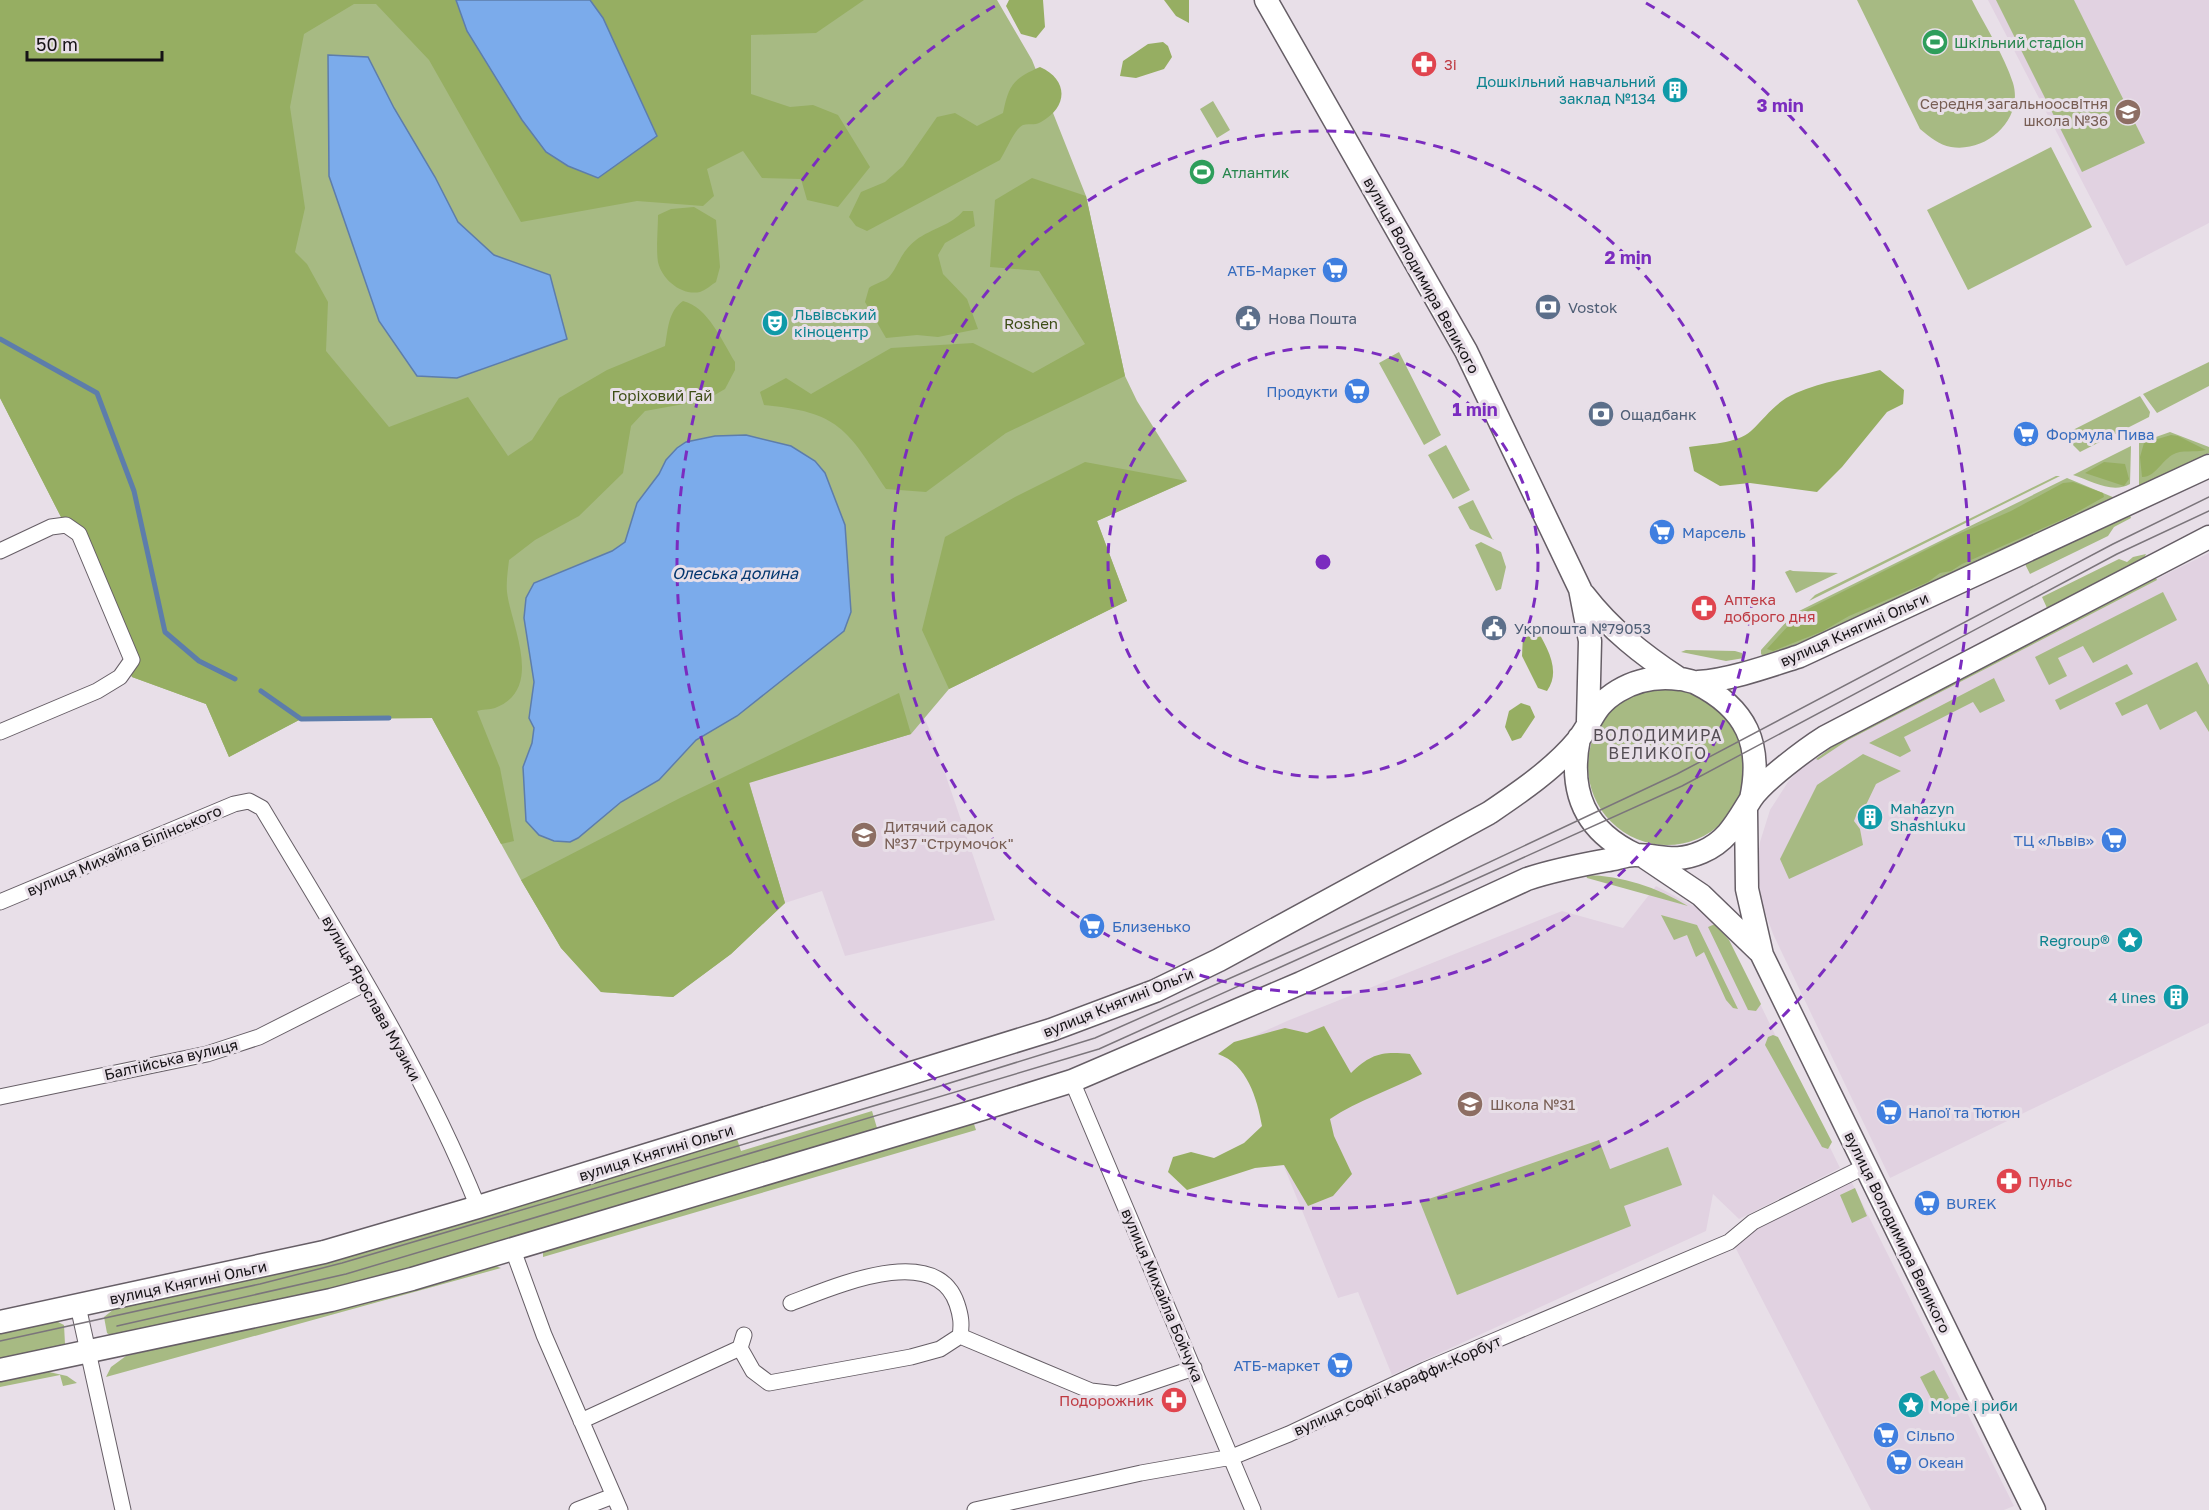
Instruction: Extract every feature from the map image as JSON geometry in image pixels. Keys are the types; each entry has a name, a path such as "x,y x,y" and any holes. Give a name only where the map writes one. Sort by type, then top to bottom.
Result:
{"main road":[{"name":"вулиця Володимира Великого","path":"1266,0 1466,351 1580,589 1617,633 1639,652 1687,680 1717,693 1735,710 1748,730 1755,752 1756,776 1749,805 1747,889 1762,955 2034,1510"},
{"name":"вулиця Княгині Ольги","path":"0,1322 324,1252 478,1207 1039,1034 1155,991 1219,960 1489,813 1527,787 1583,730 1600,704 1617,691 1636,682 1657,678 1687,680 1761,669 1800,656 2209,466"},
{"path":"0,1370 330,1300 513,1250 1072,1081 1301,983 1527,879 1564,867 1640,856 1674,859 1703,852 1728,834 1749,805 1803,752 1825,736 2209,537"},
{"name":"вулиця Володимира Великого","path":"1580,589 1590,641 1583,730 1575,773 1583,807 1605,836 1701,895 1762,955"}],"street":[{"path":"0,551 51,527 66,525 79,534 132,660 120,677 97,691 0,732"},
{"name":"вулиця Ярослава Музики","path":"249,801 262,808 366,983 430,1103 478,1207"},
{"name":"вулиця Михайла Білінського","path":"0,902 234,804 249,801"},
{"name":"Балтійська вулиця","path":"0,1097 207,1054 260,1037 366,983"},
{"name":"вулиця Михайла Бойчука","path":"1072,1081 1253,1510"},
{"name":"вулиця Софії Караффи-Корбут","path":"975,1510 1142,1473 1232,1457 1289,1434 1425,1370 1729,1242 1753,1222 1866,1166"},
{"path":"513,1250 544,1335 620,1510"},
{"path":"581,1421 742,1341 753,1371 770,1383 911,1357 940,1349 960,1336 962,1322 952,1292 935,1276 897,1271 835,1286 791,1303"},
{"path":"78,1306 123,1510"},
{"path":"960,1336 1091,1391 1117,1394 1194,1368"},
{"path":"577,1510 614,1496"}],"shaded area":[{"name":"Середня загальноосвітня школа №36","path":"1988,0 2209,0 2209,223 2126,266"},
{"path":"2209,553 2209,1023 1890,1178 1773,934 1762,903 1757,868 1760,842 1770,810 1788,782 1805,764 1839,736"},
{"name":"Дитячий садок №37 \"Струмочок\"","path":"910,684 933,738 995,920 845,956 822,891 785,903 746,780"},
{"name":"Школа №31","path":"1656,886 1703,911 1727,936 1840,1168 1739,1219 1713,1194 1706,1231 1392,1375 1358,1292 1338,1298 1234,1045 1287,1021 1562,911 1623,928"},
{"path":"1851,1181 2014,1506 2004,1510 1871,1510 1734,1245 1752,1228"}],"green space":[{"name":"Горіховий Гай","path":"0,0 997,0 1032,60 1086,196 1125,376 1137,401 1187,481 1097,521 1127,601 949,689 911,734 749,782 785,903 731,954 673,997 601,992 561,948 432,718 301,719 229,757 206,704 132,677 81,556 0,398"},
{"path":"0,0 864,0 816,33 751,35 751,94 790,107 813,105 838,115 870,167 838,207 807,200 801,179 762,178 743,151 707,169 714,196 703,206 637,201 521,222 429,60 376,4 354,4 304,34 290,107 305,208 295,252 307,264 328,302 326,351 389,427 468,397 508,456 532,440 559,398 607,370 665,346 674,310 683,301 692,304 707,317 735,362 735,370 725,389 706,400 645,411 631,426 623,473 579,516 535,540 509,560 507,592 521,656 522,672 519,687 510,699 495,708 477,711 500,768 514,841 501,844 432,718 301,719 229,757 206,704 132,677 81,556 0,398"},
{"path":"1009,0 1043,0 1045,27 1036,38 1021,34 1006,6"},
{"path":"1164,0 1189,0 1189,23 1176,16"},
{"name":"Шкільний стадіон","path":"1857,0 1972,0 2000,51 2013,83 2015,97 2013,109 1999,131 1977,145 1951,147 1935,140 1920,129"},
{"path":"1996,0 2074,0 2145,143 2082,172"},
{"path":"1163,42 1168,46 1172,57 1164,69 1136,78 1120,76 1123,61 1148,44"},
{"path":"1040,67 1056,79 1062,94 1060,101 1050,116 1041,122 1020,127 1000,160 867,231 856,226 849,217 861,192 885,182 903,166 937,117 955,113 977,126 1003,113 1010,89 1018,79"},
{"path":"1213,101 1230,130 1217,138 1200,109"},
{"path":"2051,147 2092,227 1968,290 1927,210"},
{"path":"1032,178 1086,196 1125,376 1006,433 926,492 886,489 850,438 825,419 789,408 764,405 760,392 786,378 811,394 891,348 973,343 1033,373 1085,344 1039,271 990,267 995,200"},
{"path":"694,207 716,220 720,267 716,282 700,292 693,293 680,289 664,275 658,262 657,246 658,215 671,209"},
{"path":"963,211 973,211 975,226 945,243 938,255 943,274 967,299 978,329 938,337 917,335 886,338 865,302 869,288 889,277 907,249 916,240 953,220"},
{"path":"1399,352 1441,435 1424,445 1379,363"},
{"path":"2209,362 2209,386 2157,413 2143,394"},
{"path":"1880,370 1904,390 1903,404 1887,412 1842,467 1817,492 1750,483 1720,486 1694,471 1689,447 1738,439 1751,431 1777,405 1796,393"},
{"path":"2140,396 2150,412 2149,417 2080,452 2063,435"},
{"path":"2170,432 2209,447 2209,453 2139,487 2139,443"},
{"path":"2171,435 2178,436 2206,450 2176,453 2150,475 2142,477 2140,457 2144,443"},
{"path":"1446,445 1470,490 1453,499 1428,455"},
{"path":"2131,446 2130,484 2116,488 2109,487 2073,475"},
{"path":"1085,462 1187,481 1097,521 1127,601 949,689 922,630 945,537 1015,497"},
{"path":"2104,462 2125,464 2129,479 2124,486 2085,473"},
{"path":"2060,476 1809,601 1815,595"},
{"path":"2067,478 2115,498 1804,641 1764,657 1761,654 1761,650 1793,614"},
{"path":"2073,482 2103,493 2104,497 2070,516 1951,571 1940,573 1928,582 1849,616 1823,631 1773,651 1767,649 1800,613 1954,536 2011,511 2063,483"},
{"path":"1473,500 1493,539 1470,529 1458,507"},
{"path":"2130,515 2131,518 2114,527 2108,536 2030,574 2025,564"},
{"path":"1481,542 1501,552 1506,567 1501,589 1496,591 1475,545"},
{"path":"2146,554 2144,558 2047,608 2042,597 2119,559 2127,562 2133,557"},
{"path":"1790,570 1838,573 1796,593 1785,572"},
{"path":"2156,578 2157,580 1848,740 1818,760 1816,759 1836,744"},
{"path":"2163,592 2177,620 2093,663 2083,646 2058,658 2067,676 2049,685 2035,657"},
{"path":"1535,626 1548,650 1553,666 1553,675 1547,691 1538,688 1522,656 1523,635"},
{"path":"1686,650 1735,651 1742,653 1744,658 1726,661 1681,652"},
{"path":"2197,662 2209,685 2209,732 2196,711 2160,730 2147,704 2122,716 2115,703"},
{"path":"2127,664 2133,674 2060,710 2055,700"},
{"path":"1994,678 2005,701 1980,713 1973,702 1904,737 1911,751 1900,757 1869,743"},
{"path":"1667,687 1697,693 1711,700 1723,710 1733,722 1740,736 1746,766 1740,796 1733,810 1723,822 1711,832 1697,839 1667,845 1637,839 1623,832 1611,822 1601,810 1594,796 1588,766 1594,736 1601,722 1611,710 1623,700 1637,693"},
{"path":"899,693 911,734 749,783 785,903 731,954 673,997 601,992 561,948 521,880 680,798"},
{"path":"1521,703 1530,706 1535,717 1521,738 1512,741 1505,727 1509,711"},
{"path":"1863,754 1901,771 1876,784 1865,807 1857,813 1854,821 1860,829 1863,845 1789,879 1780,859 1817,785"},
{"path":"1586,875 1626,880 1664,893 1688,906 1587,878"},
{"path":"1661,915 1697,925 1738,1009 1733,1008 1726,1000 1704,952 1696,957 1687,935 1674,940"},
{"path":"1715,924 1729,940 1761,1004 1756,1011 1748,1010 1708,927"},
{"path":"1324,1026 1351,1073 1377,1055 1391,1053 1410,1054 1422,1074 1352,1106 1330,1119 1334,1136 1352,1174 1333,1196 1308,1206 1284,1165 1255,1168 1187,1190 1168,1172 1173,1157 1191,1152 1214,1158 1244,1143 1262,1126 1249,1083 1236,1066 1218,1054 1234,1042 1285,1028 1307,1033"},
{"path":"1773,1035 1778,1037 1832,1142 1828,1149 1822,1147 1765,1045 1768,1037"},
{"path":"872,1111 877,1128 365,1281 111,1336 107,1333 104,1317 114,1309 315,1264 736,1136 741,1151"},
{"path":"973,1121 976,1130 543,1257 543,1250"},
{"path":"1599,1140 1610,1169 1668,1147 1682,1185 1624,1206 1631,1226 1457,1295 1420,1202"},
{"path":"1855,1188 1867,1216 1852,1223 1840,1195"},
{"path":"492,1265 501,1268 106,1377 111,1367 126,1356 335,1308"},
{"path":"56,1321 64,1325 65,1344 0,1359 0,1332"},
{"path":"1934,1370 1949,1398 1935,1406 1920,1377"},
{"path":"49,1372 67,1376 77,1383 63,1386 60,1375 0,1387 0,1382"}],"water":[{"path":"456,0 590,0 603,18 657,136 598,178 568,166 546,152 522,120 467,31"},
{"path":"328,55 368,57 458,222 494,255 550,275 567,339 457,378 417,376 379,321 329,176"},
{"name":"Олеська долина","path":"746,435 791,446 815,461 825,473 845,525 851,612 844,631 737,716 696,740 659,780 621,802 578,838 570,842 554,841 539,835 526,821 523,767 532,743 534,728 529,718 534,682 524,618 526,598 534,583 612,551 625,542 637,503 659,474 666,460 677,448 686,442 715,436"}],"waterway":[{"path":"0,339 97,393 134,491 165,632 199,661 235,679"},
{"path":"261,691 301,719 389,718"}],"tram line":[{"path":"0,1341 260,1284 342,1263 924,1091 1095,1038 1443,884 1677,774 2113,544 2209,497"},
{"path":"117,1326 346,1274 1099,1049 1682,786 2117,554 2209,511"}],"place":[{"name":"Шкільний стадіон","path":"1935,42"},
{"name":"3і","path":"1424,64"},
{"name":"Дошкільний навчальний заклад №134","path":"1675,90"},
{"name":"Середня загальноосвітня школа №36","path":"2128,112"},
{"name":"Атлантик","path":"1202,172"},
{"name":"АТБ-Маркет","path":"1335,270"},
{"name":"Vostok","path":"1548,307"},
{"name":"Нова Пошта","path":"1248,318"},
{"name":"Львівський кіноцентр","path":"775,323"},
{"name":"Продукти","path":"1357,391"},
{"name":"Ощадбанк","path":"1601,414"},
{"name":"Формула Пива","path":"2026,434"},
{"name":"Марсель","path":"1662,532"},
{"name":"Аптека доброго дня","path":"1704,608"},
{"name":"Укрпошта №79053","path":"1494,628"},
{"name":"Mahazyn Shashluku","path":"1870,817"},
{"name":"Дитячий садок №37 \"Струмочок\"","path":"864,835"},
{"name":"ТЦ «Львів»","path":"2114,840"},
{"name":"Близенько","path":"1092,926"},
{"name":"Regroup®","path":"2130,940"},
{"name":"4 lines","path":"2176,997"},
{"name":"Школа №31","path":"1470,1104"},
{"name":"Напої та Тютюн","path":"1889,1112"},
{"name":"Пульс","path":"2009,1181"},
{"name":"BUREK","path":"1927,1203"},
{"name":"АТБ-маркет","path":"1340,1365"},
{"name":"Подорожник","path":"1174,1400"},
{"name":"Море і риби","path":"1911,1405"},
{"name":"Сільпо","path":"1886,1435"},
{"name":"Океан","path":"1899,1462"}],"district":[{"name":"ВОЛОДИМИРА ВЕЛИКОГО","path":"1658,744"}],"park label":[{"name":"Roshen","path":"1031,323"}]}
